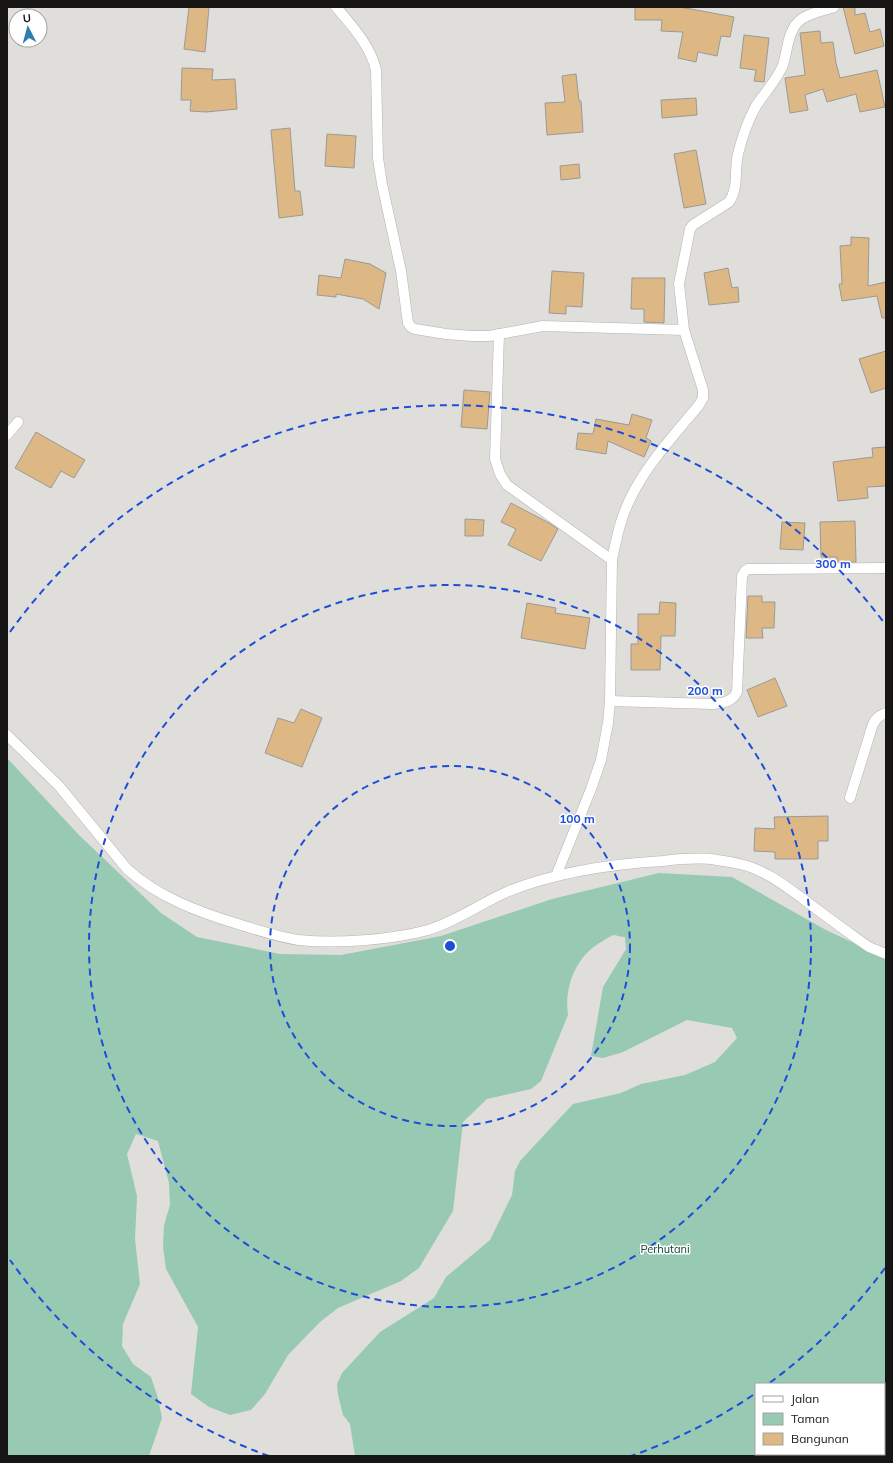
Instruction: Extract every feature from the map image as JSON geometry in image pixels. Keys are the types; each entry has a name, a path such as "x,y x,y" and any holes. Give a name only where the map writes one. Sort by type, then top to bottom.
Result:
{"street":[{"path":"336,7 368,48 373,58 376,70 378,158 382,184 401,271 410,327 446,334 472,336 499,334 543,326 684,330"},
{"path":"556,876 601,760 608,723 610,701 612,560 615,541 623,515 636,488 652,463 703,398 703,390 684,330 679,290 680,276 690,229 693,225 729,202 733,196 735,190 738,154 750,120 757,105 780,72 791,34 795,26 798,22 809,15 834,7"},
{"path":"499,334 494,459 500,474 507,485 612,560"},
{"path":"7,435 18,422"},
{"path":"610,701 713,704 728,701 734,698 737,692 742,576 744,571 748,569 886,568"},
{"path":"850,798 875,719 886,713"},
{"path":"7,735 59,786 127,869 139,881 155,891 207,915 274,935 299,940 345,941 397,936 428,930 450,922 488,901 510,891 556,876 621,865 685,859 717,859 746,866 774,877 869,947 886,954"}],"green space":[{"name":"Perhutani","path":"7,758 80,836 161,913 197,937 280,954 341,955 441,936 552,899 659,873 732,877 826,930 886,958 886,1456 355,1456 350,1424 343,1415 338,1395 337,1384 342,1373 380,1332 434,1298 446,1277 490,1240 512,1195 515,1171 520,1161 573,1104 621,1093 641,1084 685,1075 715,1062 737,1038 732,1028 687,1020 623,1052 603,1058 591,1056 603,987 626,949 625,937 615,935 592,948 585,955 574,973 568,994 568,1015 541,1081 531,1089 487,1099 463,1122 453,1211 419,1268 401,1281 338,1308 320,1322 288,1355 265,1394 251,1410 230,1415 209,1407 191,1394 198,1327 166,1269 163,1247 164,1225 170,1205 169,1183 158,1141 136,1134 127,1154 137,1196 135,1239 140,1284 123,1324 122,1346 133,1364 151,1377 158,1398 162,1418 149,1456 7,1456"}],"building":[{"path":"189,7 209,7 205,52 184,49"},
{"path":"635,7 680,7 734,17 730,37 721,36 717,56 698,52 696,62 678,58 683,32 661,31 662,20 635,20"},
{"path":"843,7 855,7 855,15 865,13 870,32 880,29 884,46 855,54"},
{"path":"820,31 821,43 833,42 840,78 877,70 885,107 860,112 856,94 827,102 823,89 805,95 808,110 790,113 785,78 805,75 800,33"},
{"path":"744,35 769,38 764,82 754,81 756,70 740,68"},
{"path":"182,68 213,69 212,80 235,79 237,109 206,112 190,111 191,100 181,100"},
{"path":"576,74 579,101 581,101 583,132 547,135 545,103 565,102 562,76"},
{"path":"696,98 697,115 662,118 661,100"},
{"path":"290,128 295,191 300,191 303,215 279,218 271,130"},
{"path":"327,134 356,136 354,168 325,166"},
{"path":"696,150 706,204 684,208 674,154"},
{"path":"579,164 580,178 561,180 560,166"},
{"path":"851,237 869,238 868,286 886,282 886,318 882,318 877,296 842,301 839,284 842,284 840,246 851,245"},
{"path":"345,259 370,264 386,273 379,309 363,299 336,294 336,297 317,295 319,275 341,278"},
{"path":"728,268 732,288 738,287 739,302 709,305 704,273"},
{"path":"552,271 584,273 582,307 566,306 566,314 549,313"},
{"path":"632,278 665,278 664,323 644,322 644,309 631,309"},
{"path":"886,351 886,388 871,393 859,359"},
{"path":"464,390 490,392 487,429 461,427"},
{"path":"632,414 652,420 646,438 651,441 644,457 608,441 606,454 576,449 578,433 593,434 596,419 629,425"},
{"path":"36,432 85,460 74,478 61,471 51,488 15,468"},
{"path":"886,447 886,486 867,487 868,498 838,501 833,462 873,457 872,448"},
{"path":"511,503 558,529 541,561 508,545 516,529 501,522"},
{"path":"465,519 484,520 483,536 465,536"},
{"path":"855,521 856,562 837,562 837,557 821,557 820,522"},
{"path":"782,522 805,523 803,550 780,549"},
{"path":"748,596 762,596 762,602 775,602 774,628 762,628 763,638 746,638"},
{"path":"660,602 676,603 675,636 661,636 660,670 631,670 631,644 638,644 638,614 659,614"},
{"path":"527,603 556,608 555,613 590,618 585,649 521,638"},
{"path":"775,678 787,706 758,717 747,690"},
{"path":"301,709 322,718 302,767 265,753 278,718 294,723"},
{"path":"828,816 828,841 818,841 818,859 775,859 775,852 754,851 755,828 775,829 774,817"}]}
